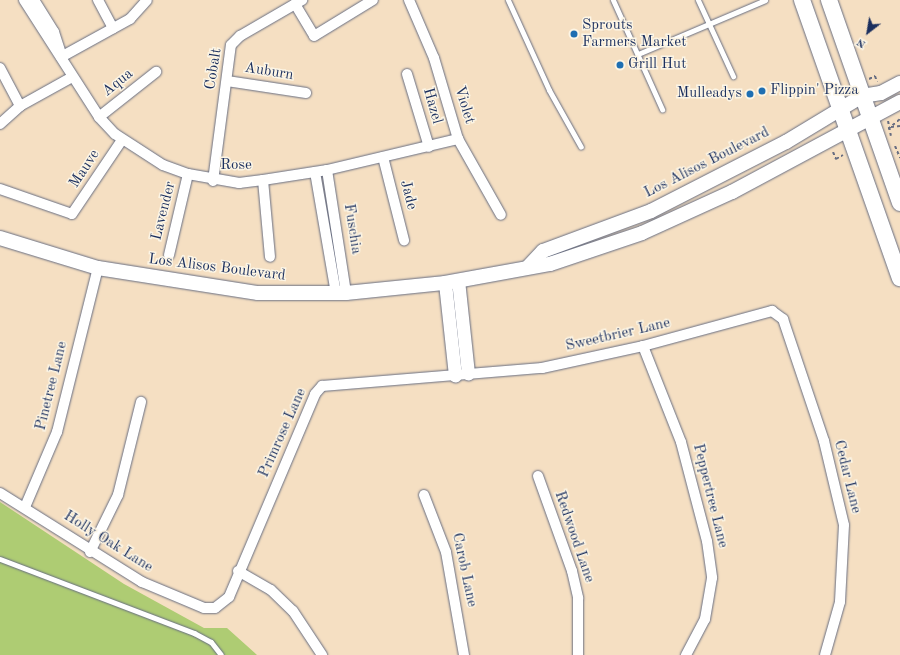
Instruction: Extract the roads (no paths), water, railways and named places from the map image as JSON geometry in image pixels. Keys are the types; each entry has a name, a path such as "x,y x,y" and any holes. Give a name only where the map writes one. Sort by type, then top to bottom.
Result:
{"main road":[{"path":"802,0 840,110 846,132 900,278"},
{"path":"832,2 862,96 900,203"},
{"name":"Los Alisos Boulevard","path":"528,267 543,251 651,212 840,110 862,96 881,93 900,83"},
{"name":"Los Alisos Boulevard","path":"0,238 98,268 251,292 341,293 452,281 550,264 642,233 732,192 871,119 900,102"}],"street":[{"name":"Rose","path":"24,0 61,57 72,77 100,117 122,140 163,165 188,174 213,181 264,180 327,170 458,139"},
{"name":"Rose","path":"34,0 54,32 61,57"},
{"path":"98,0 113,28"},
{"path":"61,57 130,19 146,0"},
{"path":"299,2 314,36 373,0"},
{"name":"Violet","path":"409,0 434,58 458,139 501,214"},
{"name":"Cobalt","path":"213,181 231,45 240,36 299,2"},
{"path":"0,68 20,106"},
{"name":"Aqua","path":"100,117 156,72"},
{"name":"Hazel","path":"408,74 429,147"},
{"path":"0,124 20,106 72,77"},
{"name":"Auburn","path":"227,81 306,93"},
{"name":"Mauve","path":"0,189 72,214 122,140"},
{"name":"Jade","path":"383,157 404,240"},
{"name":"Fuschia","path":"327,170 341,293"},
{"name":"Fuschia","path":"315,172 341,293"},
{"name":"Lavender","path":"169,255 188,174"},
{"path":"264,180 270,257"},
{"name":"Pinetree Lane","path":"25,507 57,432 98,268"},
{"path":"452,281 462,374"},
{"name":"Sweetbrier Lane","path":"462,374 542,368 643,346 765,312 777,312"},
{"name":"Cedar Lane","path":"777,312 783,319 824,441 844,525 840,602 825,655"},
{"name":"Peppertree Lane","path":"643,346 681,442 707,541 712,578 705,618 686,655"},
{"name":"Primrose Lane","path":"204,608 223,604 315,394 322,386 462,374"},
{"path":"90,552 118,494 142,402"},
{"name":"Redwood Lane","path":"538,476 572,571 578,598 578,655"},
{"name":"Holly Oak Lane","path":"0,493 25,507 90,552 142,582 204,608"},
{"name":"Carob Lane","path":"424,495 446,552 464,655"},
{"path":"238,571 271,590 290,608 322,655"}],"lane":[{"path":"508,0 549,90 581,147"},
{"path":"613,0 662,109"},
{"path":"698,0 733,76"},
{"path":"638,54 708,22 765,0"},
{"path":"0,559 194,633 211,642 221,655"}],"place":[{"name":"Sprouts Farmers Market","path":"574,34"},
{"name":"Grill Hut","path":"620,65"},
{"name":"Flippin' Pizza","path":"762,91"},
{"name":"Mulleadys","path":"750,94"}]}
